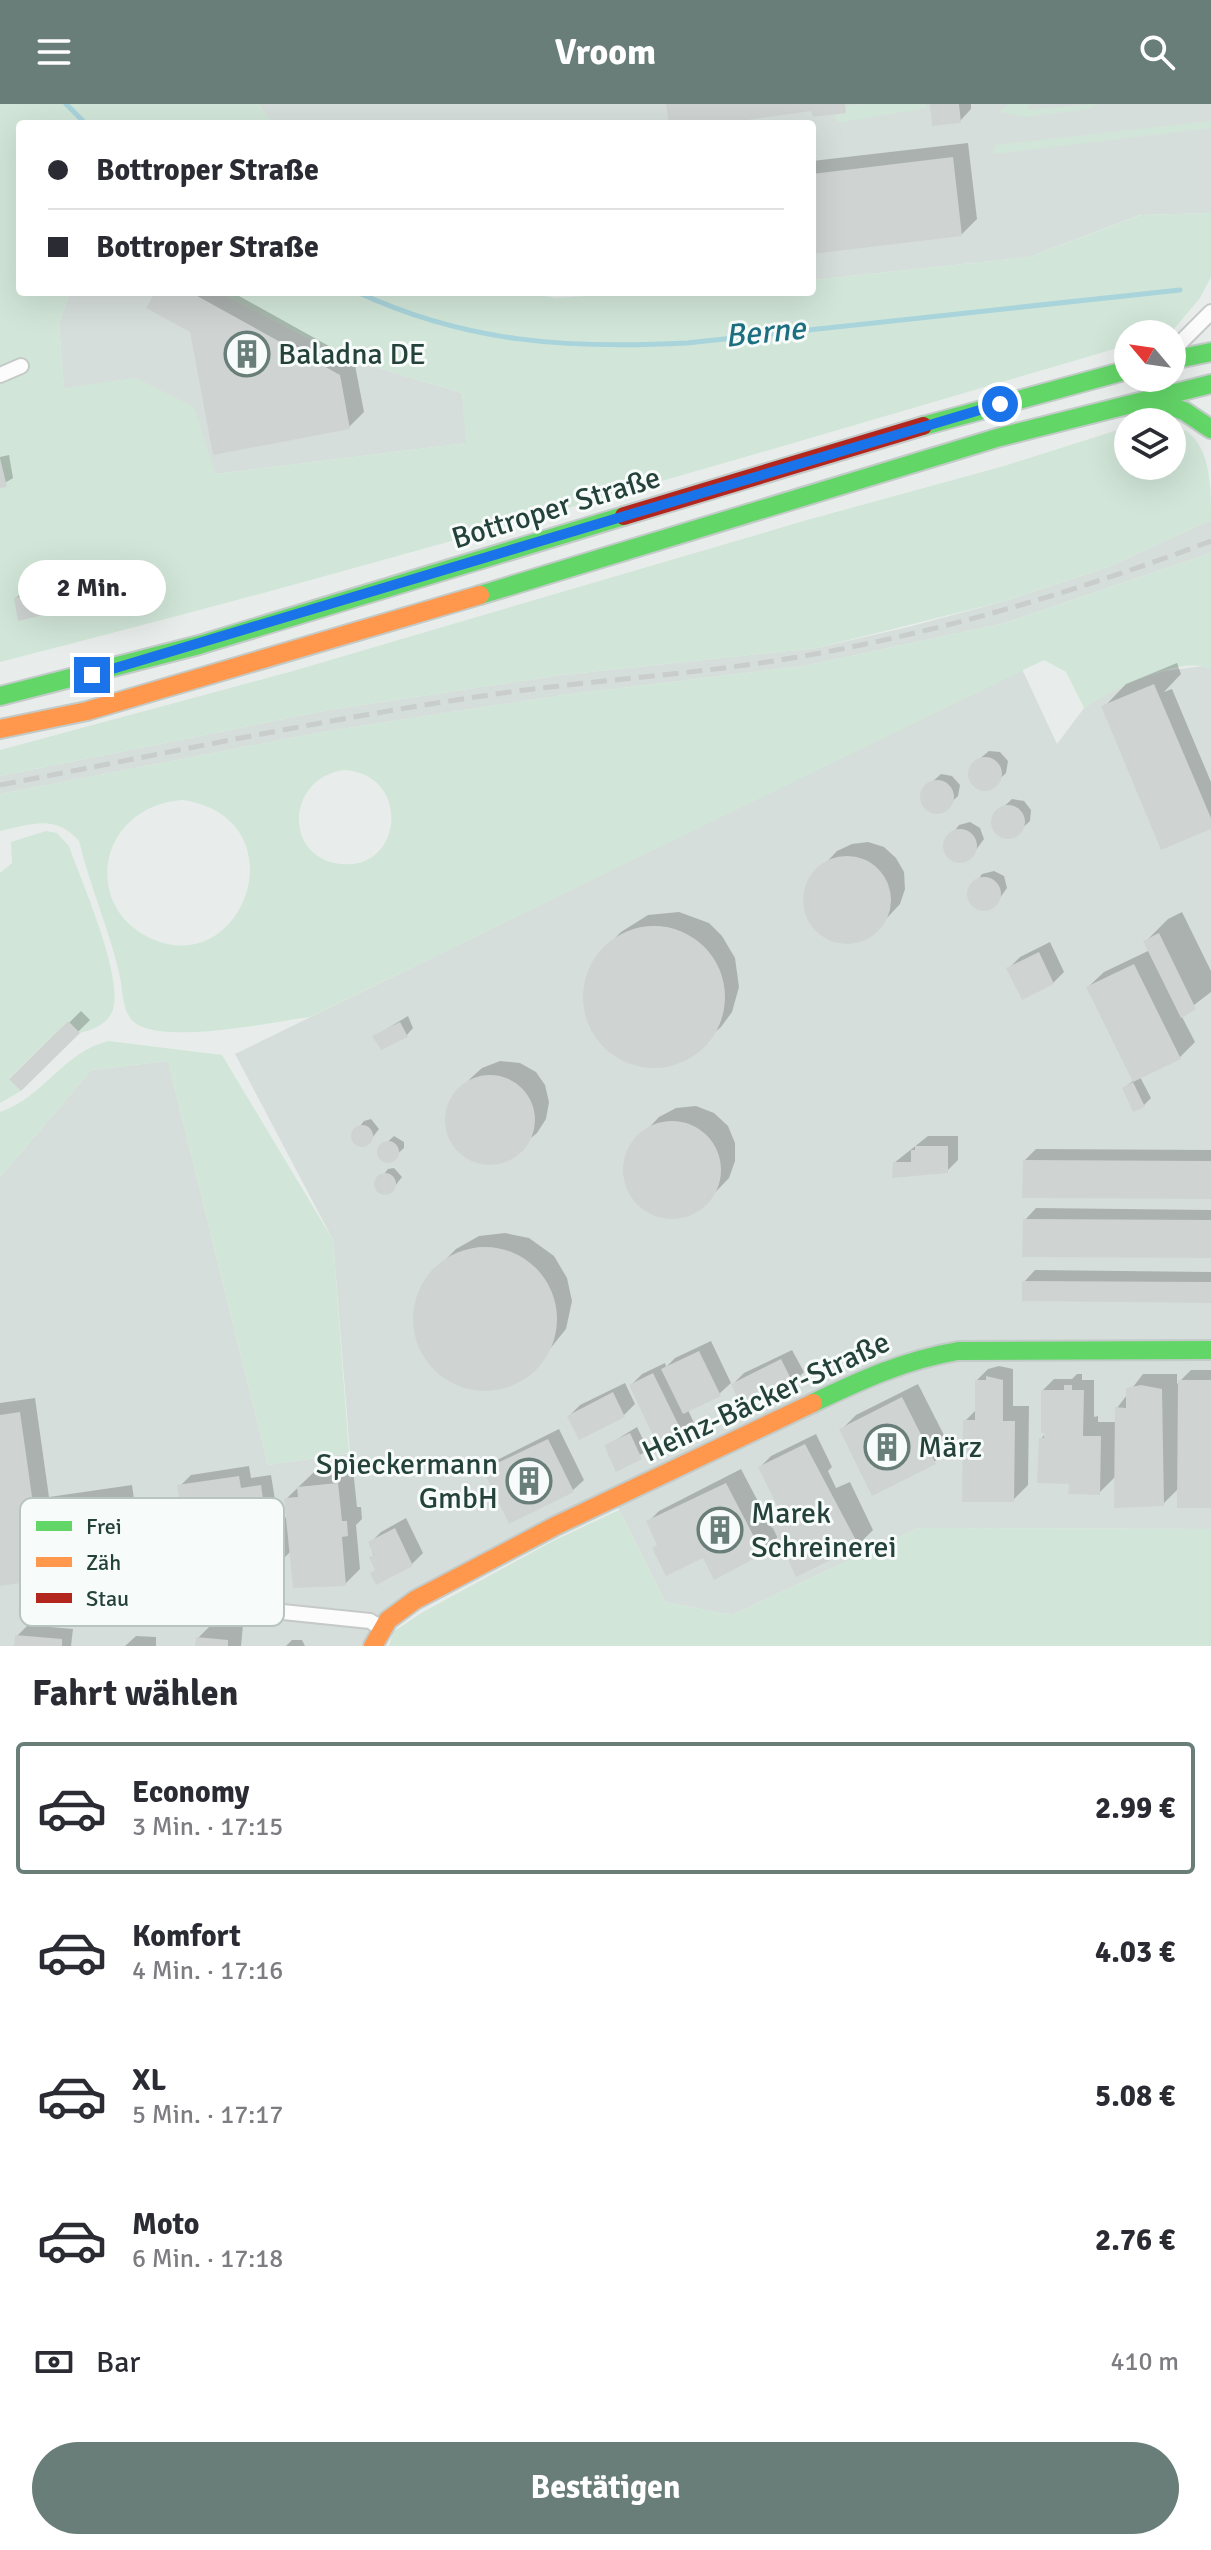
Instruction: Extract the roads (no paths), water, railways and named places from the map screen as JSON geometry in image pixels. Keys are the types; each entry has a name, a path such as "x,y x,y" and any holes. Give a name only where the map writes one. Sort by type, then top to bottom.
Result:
{"main road":[{"path":"1186,357 1211,352"},
{"name":"Bottroper Straße","path":"0,696 65,682 210,642 823,456 1114,374"},
{"name":"Bottroper Straße","path":"0,729 87,711 294,652 1000,437 1211,384"},
{"path":"1147,399 1184,411 1211,429"},
{"name":"Heinz-Bäcker-Straße","path":"373,1646 381,1628 415,1600 557,1525 878,1372 918,1358 958,1351 1211,1350"}],"street":[{"path":"1186,337 1211,312"},
{"path":"0,375 21,366"},
{"path":"284,1612 370,1621 381,1628"}],"waterway":[{"name":"Berne","path":"66,104 82,120"},
{"name":"Berne","path":"367,296 438,322 478,332 559,343 643,345 687,343 1180,290"}],"railway":[{"path":"0,785 428,704 754,664 846,648 1004,610 1211,541"}],"place":[{"name":"Baladna DE","path":"247,354"},
{"name":"März","path":"887,1447"},
{"name":"Spieckermann GmbH","path":"529,1481"},
{"name":"Marek Schreinerei","path":"720,1530"}]}
